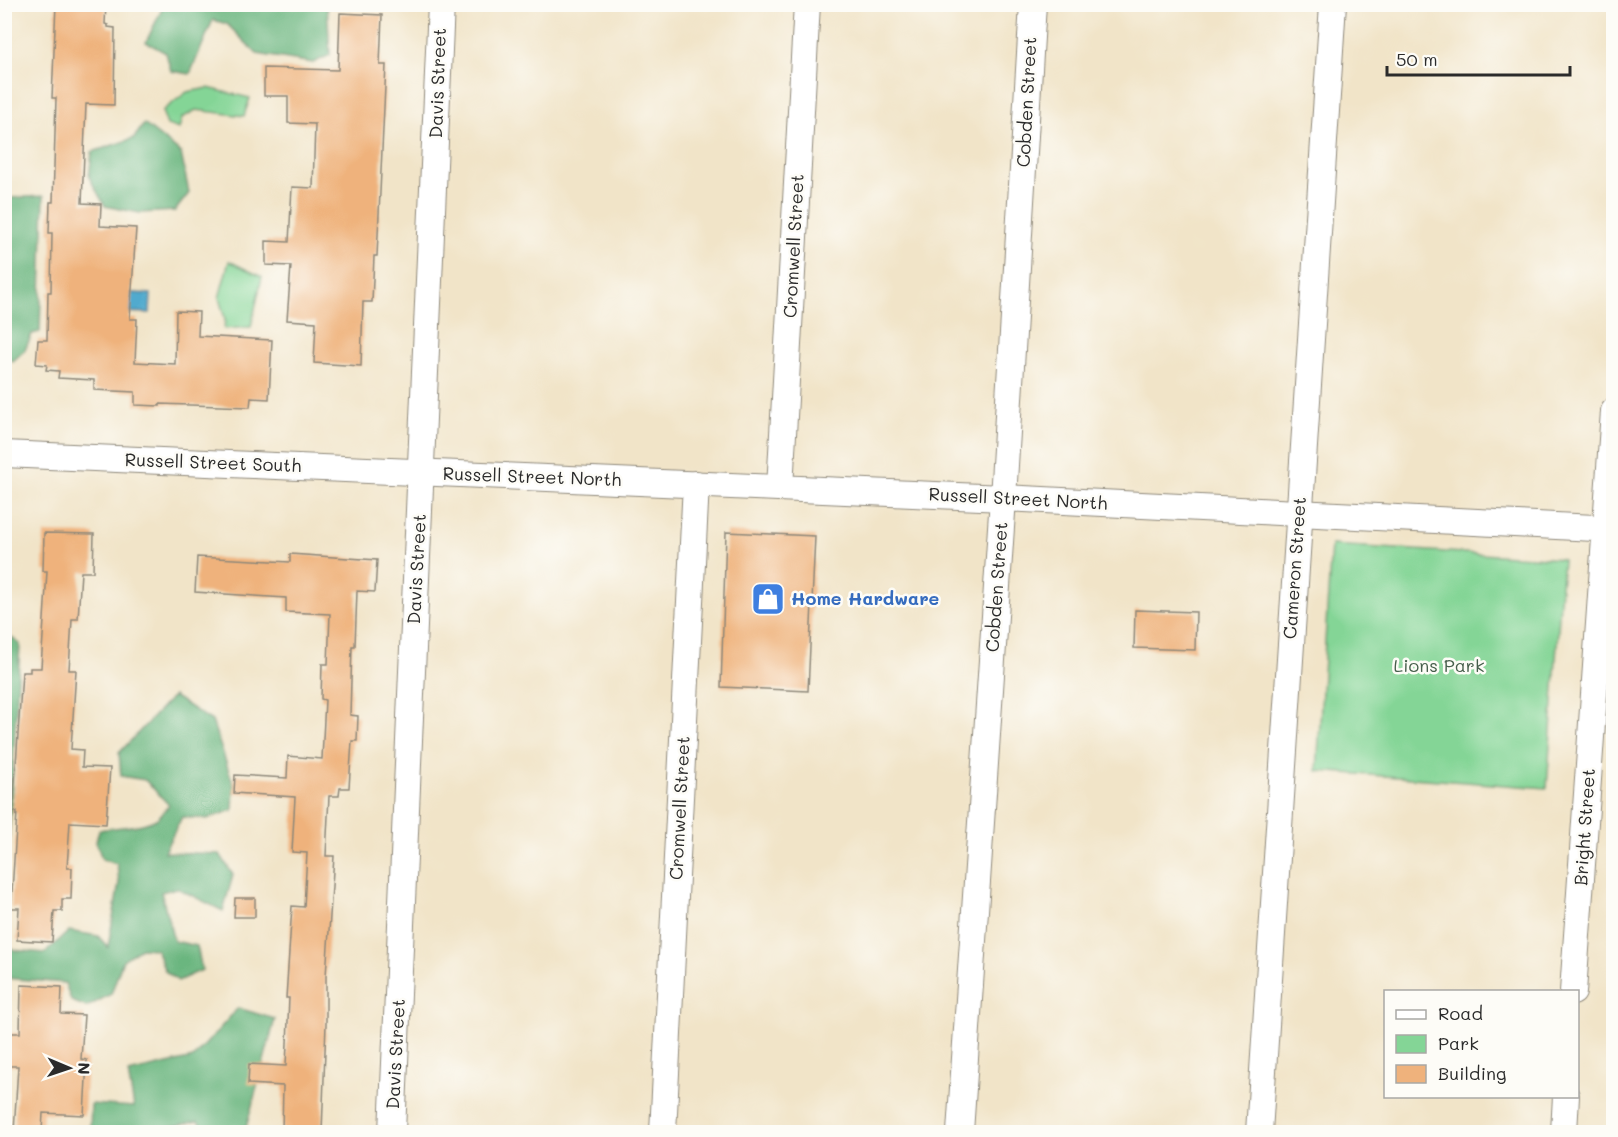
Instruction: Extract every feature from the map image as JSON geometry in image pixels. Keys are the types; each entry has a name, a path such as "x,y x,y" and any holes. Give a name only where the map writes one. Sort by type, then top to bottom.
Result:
{"street":[{"name":"Davis Street","path":"392,1132 441,4"},
{"name":"Cromwell Street","path":"780,488 807,4"},
{"name":"Cobden Street","path":"960,1132 1003,498 1033,4"},
{"name":"Cameron Street","path":"1259,1132 1333,4"},
{"name":"Bright Street","path":"1574,990 1610,528 1614,411"},
{"name":"Russell Street South","path":"4,454 422,472"},
{"name":"Russell Street North","path":"422,472 1610,528"},
{"name":"Cromwell Street","path":"663,1132 696,484"},
{"path":"1564,1132 1566,1098"}],"green space":[{"path":"164,5 284,7 327,5 330,55 313,63 257,54 227,24 213,20 190,74 171,71 166,53 146,42"},
{"path":"208,88 250,98 244,116 196,110 182,118 179,129 167,125 162,111 187,92"},
{"path":"144,124 181,153 189,193 175,211 140,213 105,206 89,177 92,152 134,138"},
{"path":"44,196 40,332 32,334 25,350 13,361 4,358 4,239 9,198"},
{"path":"229,261 262,277 251,327 224,329 225,319 219,298"},
{"name":"Lions Park","path":"1331,545 1563,559 1547,788 1317,771"},
{"path":"4,631 20,644 7,870 4,870"},
{"path":"173,696 212,721 234,786 233,810 207,819 182,817 164,852 220,854 233,875 223,911 177,888 161,892 174,941 197,946 202,970 178,981 165,971 156,949 141,948 123,960 111,994 87,1007 71,1001 65,983 5,978 4,941 13,950 45,953 69,931 98,936 108,947 119,883 117,864 102,859 96,842 99,830 150,822 158,818 169,805 145,780 121,776 119,753"},
{"path":"238,1008 275,1019 245,1132 207,1132 198,1121 145,1132 90,1132 91,1104 134,1107 128,1073 193,1058"}],"water":[{"path":"118,292 151,294 150,313 117,312"}],"building":[{"path":"56,4 106,4 105,24 115,28 114,105 86,104 82,203 101,204 100,226 136,228 130,319 137,319 135,362 175,364 176,311 199,312 198,336 272,340 269,399 251,398 250,407 135,405 135,392 94,390 94,380 58,378 59,371 46,370 47,365 36,364 38,340 47,340 48,292 51,292 52,233 49,233 50,202 53,202 56,98 52,98"},
{"path":"340,13 382,15 380,65 386,65 377,256 374,256 372,302 363,302 361,366 314,363 316,322 287,320 291,266 266,265 266,241 289,242 292,187 313,188 315,124 288,123 288,96 264,96 264,68 338,70"},
{"name":"Home Hardware","path":"726,532 815,536 808,691 721,687"},
{"path":"44,533 94,534 93,572 81,572 78,619 72,619 69,670 76,670 71,749 83,750 82,767 110,768 106,824 70,822 67,868 72,868 71,899 62,899 62,911 54,911 52,942 17,940 19,908 11,908 17,812 13,812 22,672 30,672 30,668 41,668 47,571 43,571"},
{"path":"290,554 377,560 375,592 357,591 355,646 352,646 350,715 358,716 357,741 352,741 349,788 340,788 339,796 329,796 326,856 334,856 326,976 322,1132 282,1132 283,1086 248,1084 249,1064 286,1066 289,998 286,998 292,906 304,907 307,853 292,852 295,797 234,793 235,775 287,778 288,756 322,759 325,700 321,699 322,664 328,664 330,614 286,612 286,598 195,592 197,557 290,562"},
{"path":"1135,610 1196,612 1195,650 1134,648"},
{"path":"235,898 255,898 255,917 234,917"},
{"path":"21,985 62,987 61,1014 84,1015 81,1059 87,1060 84,1115 43,1113 42,1132 14,1132 18,1066 4,1066 6,1033 20,1033"}],"place":[{"name":"Home Hardware","path":"768,599"}]}
